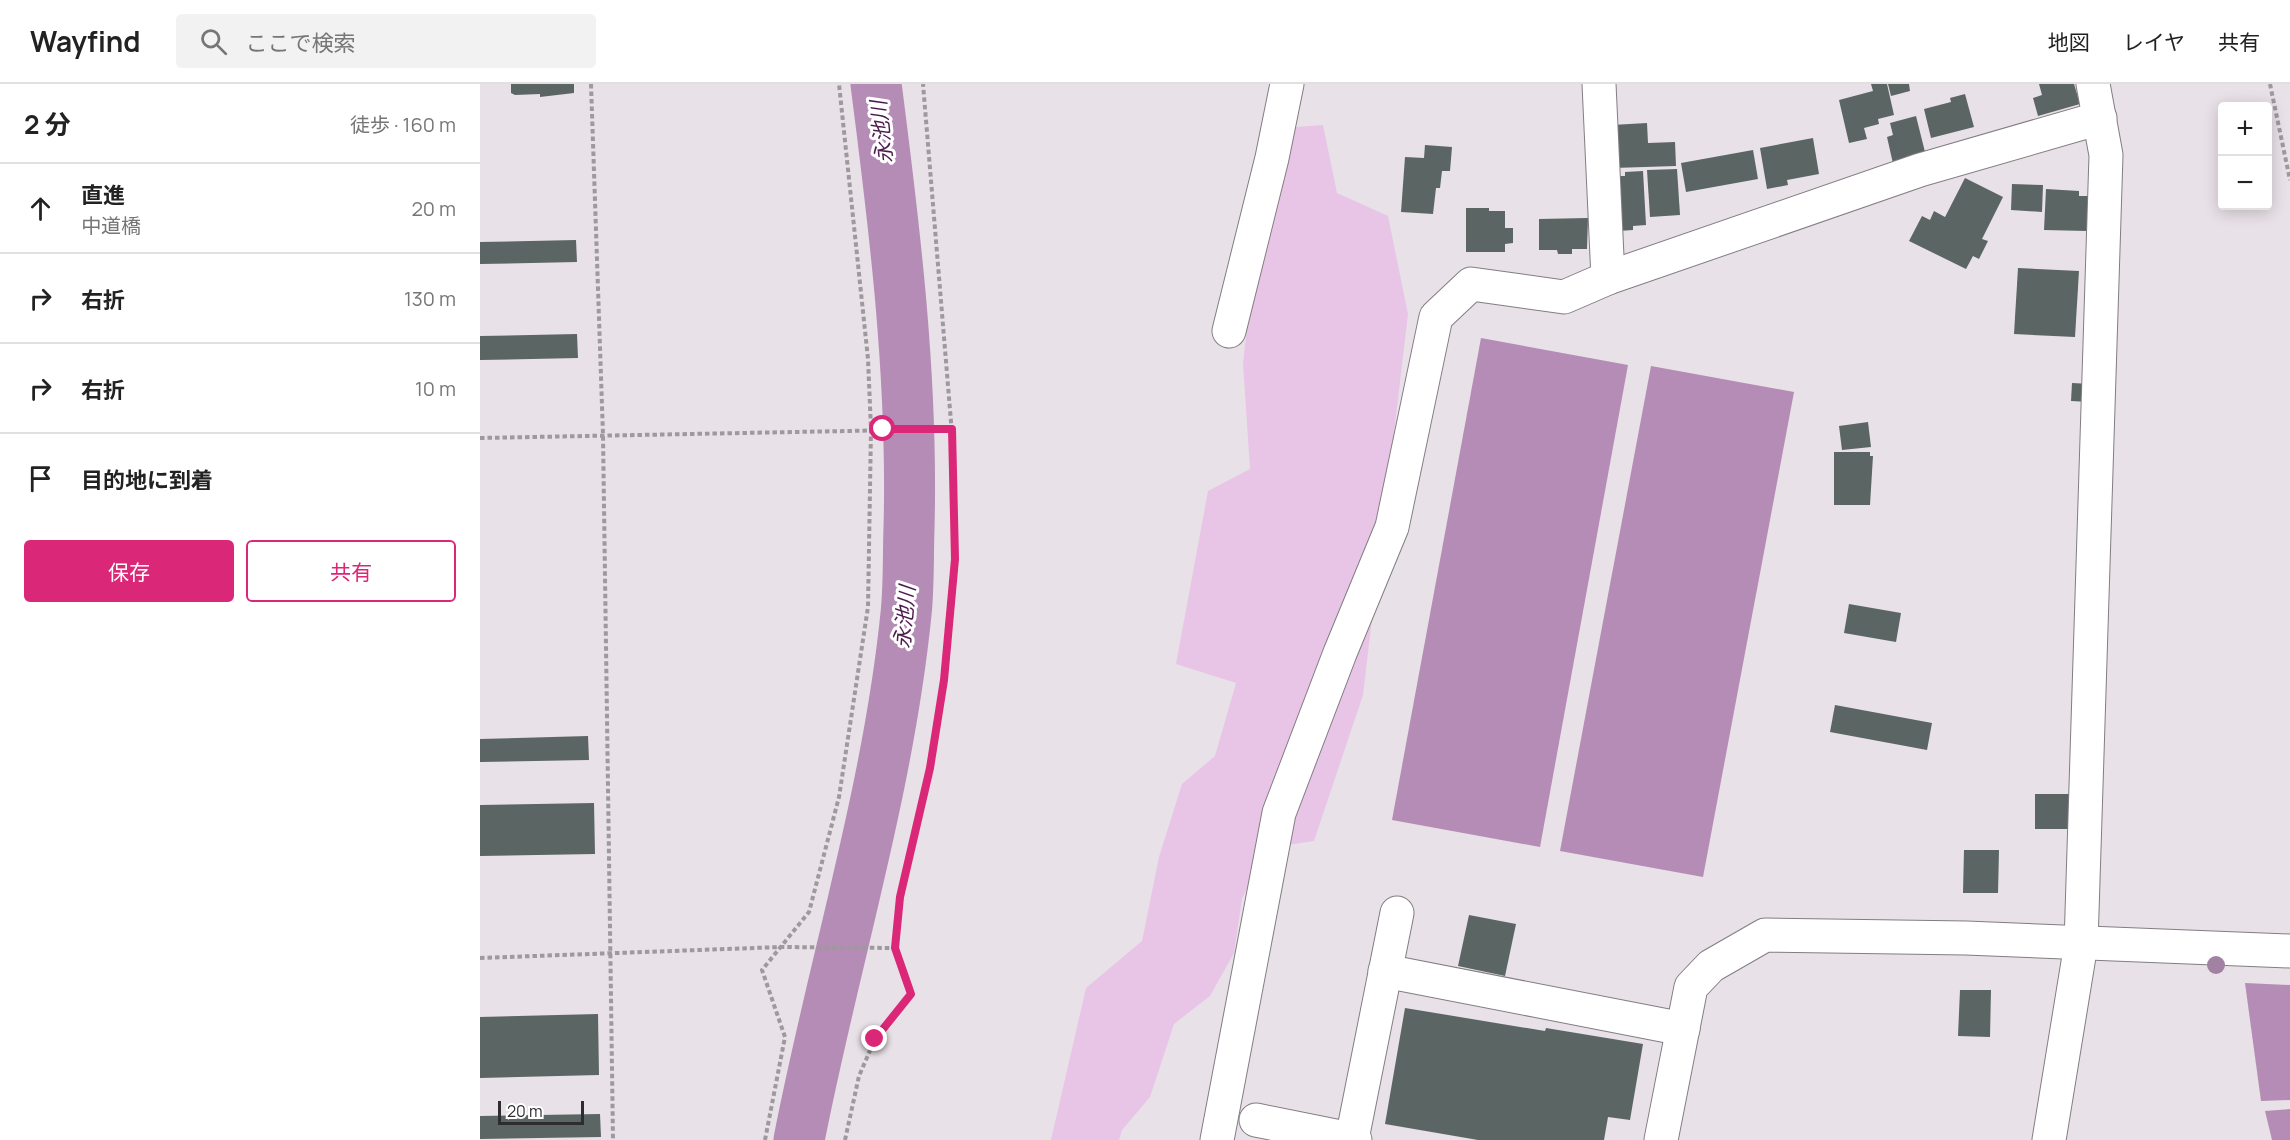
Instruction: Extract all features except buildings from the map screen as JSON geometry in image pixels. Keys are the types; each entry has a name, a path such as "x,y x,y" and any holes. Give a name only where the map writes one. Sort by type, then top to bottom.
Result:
{"street":[{"path":"1229,331 1272,158 1287,84"},
{"path":"1599,84 1608,279"},
{"path":"2049,1140 2082,944 2106,155 2093,84"},
{"path":"1217,1140 1279,813 1340,653 1392,527 1436,317 1471,284 1564,297 1608,279 1920,170 2100,118"},
{"path":"1256,1120 1353,1140 1397,913"},
{"path":"1661,1140 1691,987 1711,966 1765,935 1966,938 2290,951"},
{"path":"1385,971 1683,1029"}],"path":[{"path":"591,84 603,435 613,1140"},
{"path":"765,1140 785,1037 762,969 810,912 840,797 868,607 871,429 868,359 839,84"},
{"path":"845,1140 859,1076 875,1039 911,994 895,948 900,897 930,768 944,680 955,559 952,429 928,118 923,84"},
{"path":"2270,84 2290,180"},
{"path":"480,438 952,429"},
{"path":"480,958 781,947 801,949 895,948"}],"shaded area":[{"path":"1323,125 1337,193 1388,216 1408,314 1363,695 1314,841 1266,848 1242,899 1234,953 1210,996 1174,1024 1150,1097 1122,1130 1119,1140 1051,1140 1086,988 1142,941 1159,857 1182,784 1215,756 1236,683 1176,664 1208,491 1250,469 1243,363 1270,129"},
{"path":"1481,338 1628,365 1540,847 1392,820"},
{"path":"1651,366 1794,392 1703,877 1560,851"},
{"path":"2245,983 2290,985 2290,1100 2261,1101"},
{"path":"2290,1109 2290,1140 2272,1140 2265,1111"}],"waterway":[{"name":"永池川","path":"799,1140 873,813 898,681 907,603 910,472 905,361 896,250 876,84"}],"route":[{"path":"875,1039 911,994 895,948 900,897 930,768 944,680 955,559 952,429 883,429"}]}
